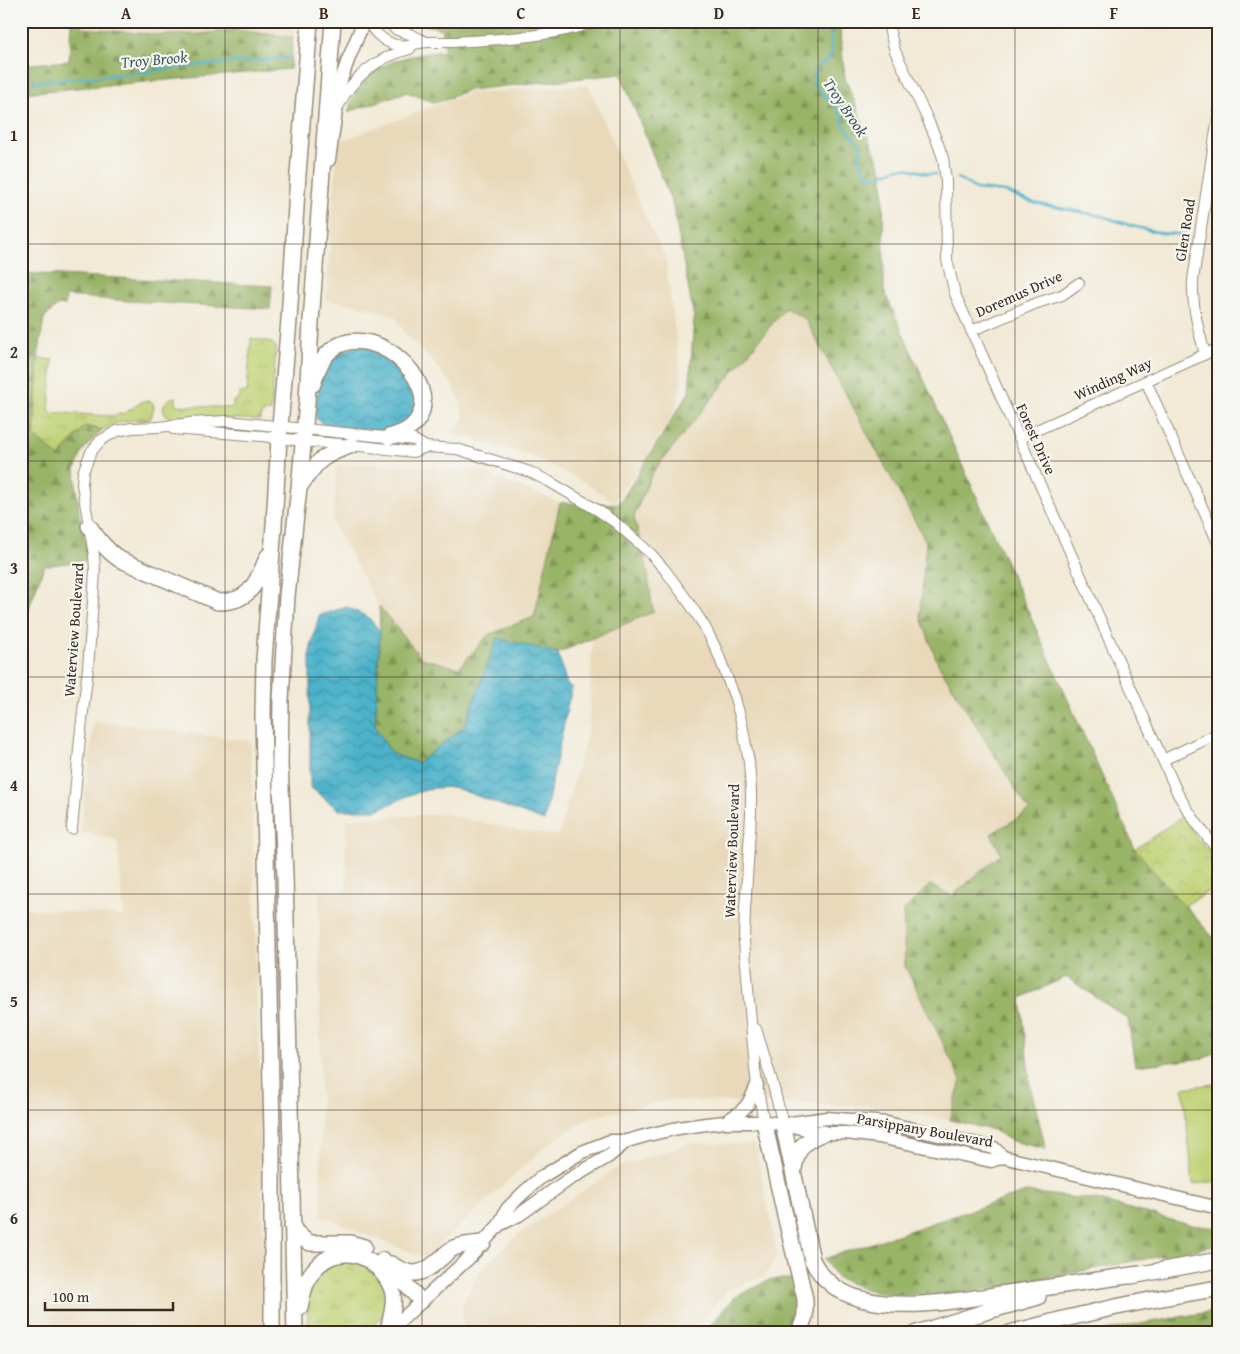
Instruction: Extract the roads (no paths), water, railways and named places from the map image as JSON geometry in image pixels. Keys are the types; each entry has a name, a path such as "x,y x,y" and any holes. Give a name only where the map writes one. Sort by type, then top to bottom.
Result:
{"highway":[{"path":"272,1333 272,1133 263,715 264,660 310,21"},
{"path":"295,1333 280,764 280,699 287,596 307,402 333,21"},
{"path":"307,402 322,360 332,348 350,341 362,340 376,344 393,354 407,366 420,385 423,401 419,415 413,425 389,437"},
{"path":"299,488 319,461 333,452 352,445"},
{"path":"90,526 98,540 110,553 119,559 218,602 238,599 250,591 257,582 272,546"},
{"path":"764,1122 784,1216 805,1299 805,1316 799,1333"},
{"path":"783,1124 810,1251 820,1274 841,1291 860,1298 894,1304 944,1302 1140,1274"},
{"path":"793,1175 796,1157 803,1144 823,1133"},
{"path":"292,1226 296,1233 310,1243 356,1244 377,1253 421,1301"},
{"path":"379,1256 403,1271 420,1273 431,1268 454,1247 483,1243"},
{"path":"295,1333 304,1289 313,1271 334,1256 348,1254 360,1256 375,1264 392,1288 394,1300 387,1333"},
{"path":"917,1333 1064,1290 1219,1260"},
{"path":"1010,1333 1108,1309 1219,1288"}],"main road":[{"path":"320,207 340,83 348,60 366,21"},
{"path":"725,1122 744,1110 757,1085"},
{"name":"Parsippany Boulevard","path":"783,1124 827,1118 886,1123 994,1148 1003,1157 1219,1208"},
{"name":"Parsippany Boulevard","path":"387,1333 471,1256 499,1225 507,1209 540,1178 582,1152 610,1141 627,1141 678,1128 725,1122 764,1122 783,1124 823,1133 846,1133 879,1137 991,1161 1003,1157"},
{"name":"Parsippany Boulevard","path":"499,1225 519,1216 568,1180 609,1156 627,1141"}],"street":[{"path":"366,21 371,29 384,40 398,46 548,33 598,21"},
{"path":"387,21 395,29 427,42"},
{"name":"Forest Drive","path":"887,21 895,52 941,152 946,181 946,260 955,294 1178,794 1204,834 1219,850"},
{"path":"1214,21 1219,22"},
{"path":"336,112 356,79 376,62 400,52 439,42"},
{"name":"Glen Road","path":"1205,354 1194,314 1192,297 1193,280 1214,170 1219,110"},
{"name":"Doremus Drive","path":"971,331 1037,303 1062,295 1079,283"},
{"name":"Winding Way","path":"1019,438 1219,348"},
{"path":"1146,381 1219,545"},
{"name":"Waterview Boulevard","path":"72,829 94,600 95,570 90,526 82,484 83,472 90,452 101,440 117,431 132,428 226,421 352,445 414,452 426,447 457,449 530,472 599,511 616,523 651,554 665,570 705,627 717,651 735,698 749,762 751,790 744,940 757,1085 764,1122"},
{"name":"Waterview Boulevard","path":"304,435 389,437 414,440 426,447"},
{"path":"1163,760 1219,733"},
{"name":"Waterview Boulevard","path":"750,1010 783,1124"}],"water":[{"path":"362,345 394,361 413,383 418,407 406,425 385,431 328,426 316,418 319,375 330,356"},
{"path":"347,607 368,617 380,631 375,727 392,754 418,763 464,727 497,638 558,653 567,685 572,688 544,821 453,787 434,788 412,794 377,810 339,810 310,787 310,651 319,615"}],"waterway":[{"name":"Troy Brook","path":"404,26 408,21"},
{"name":"Troy Brook","path":"821,21 830,34 832,48 830,59 819,65 814,74 814,85 838,109 844,126 860,144 861,152 859,157 868,174 875,177 901,168 936,174"},
{"name":"Troy Brook","path":"21,83 289,58"},
{"name":"Troy Brook","path":"957,178 976,189 1005,192 1034,203 1102,216 1161,233 1189,235"},
{"name":"Troy Brook","path":"1211,239 1219,241"}]}
